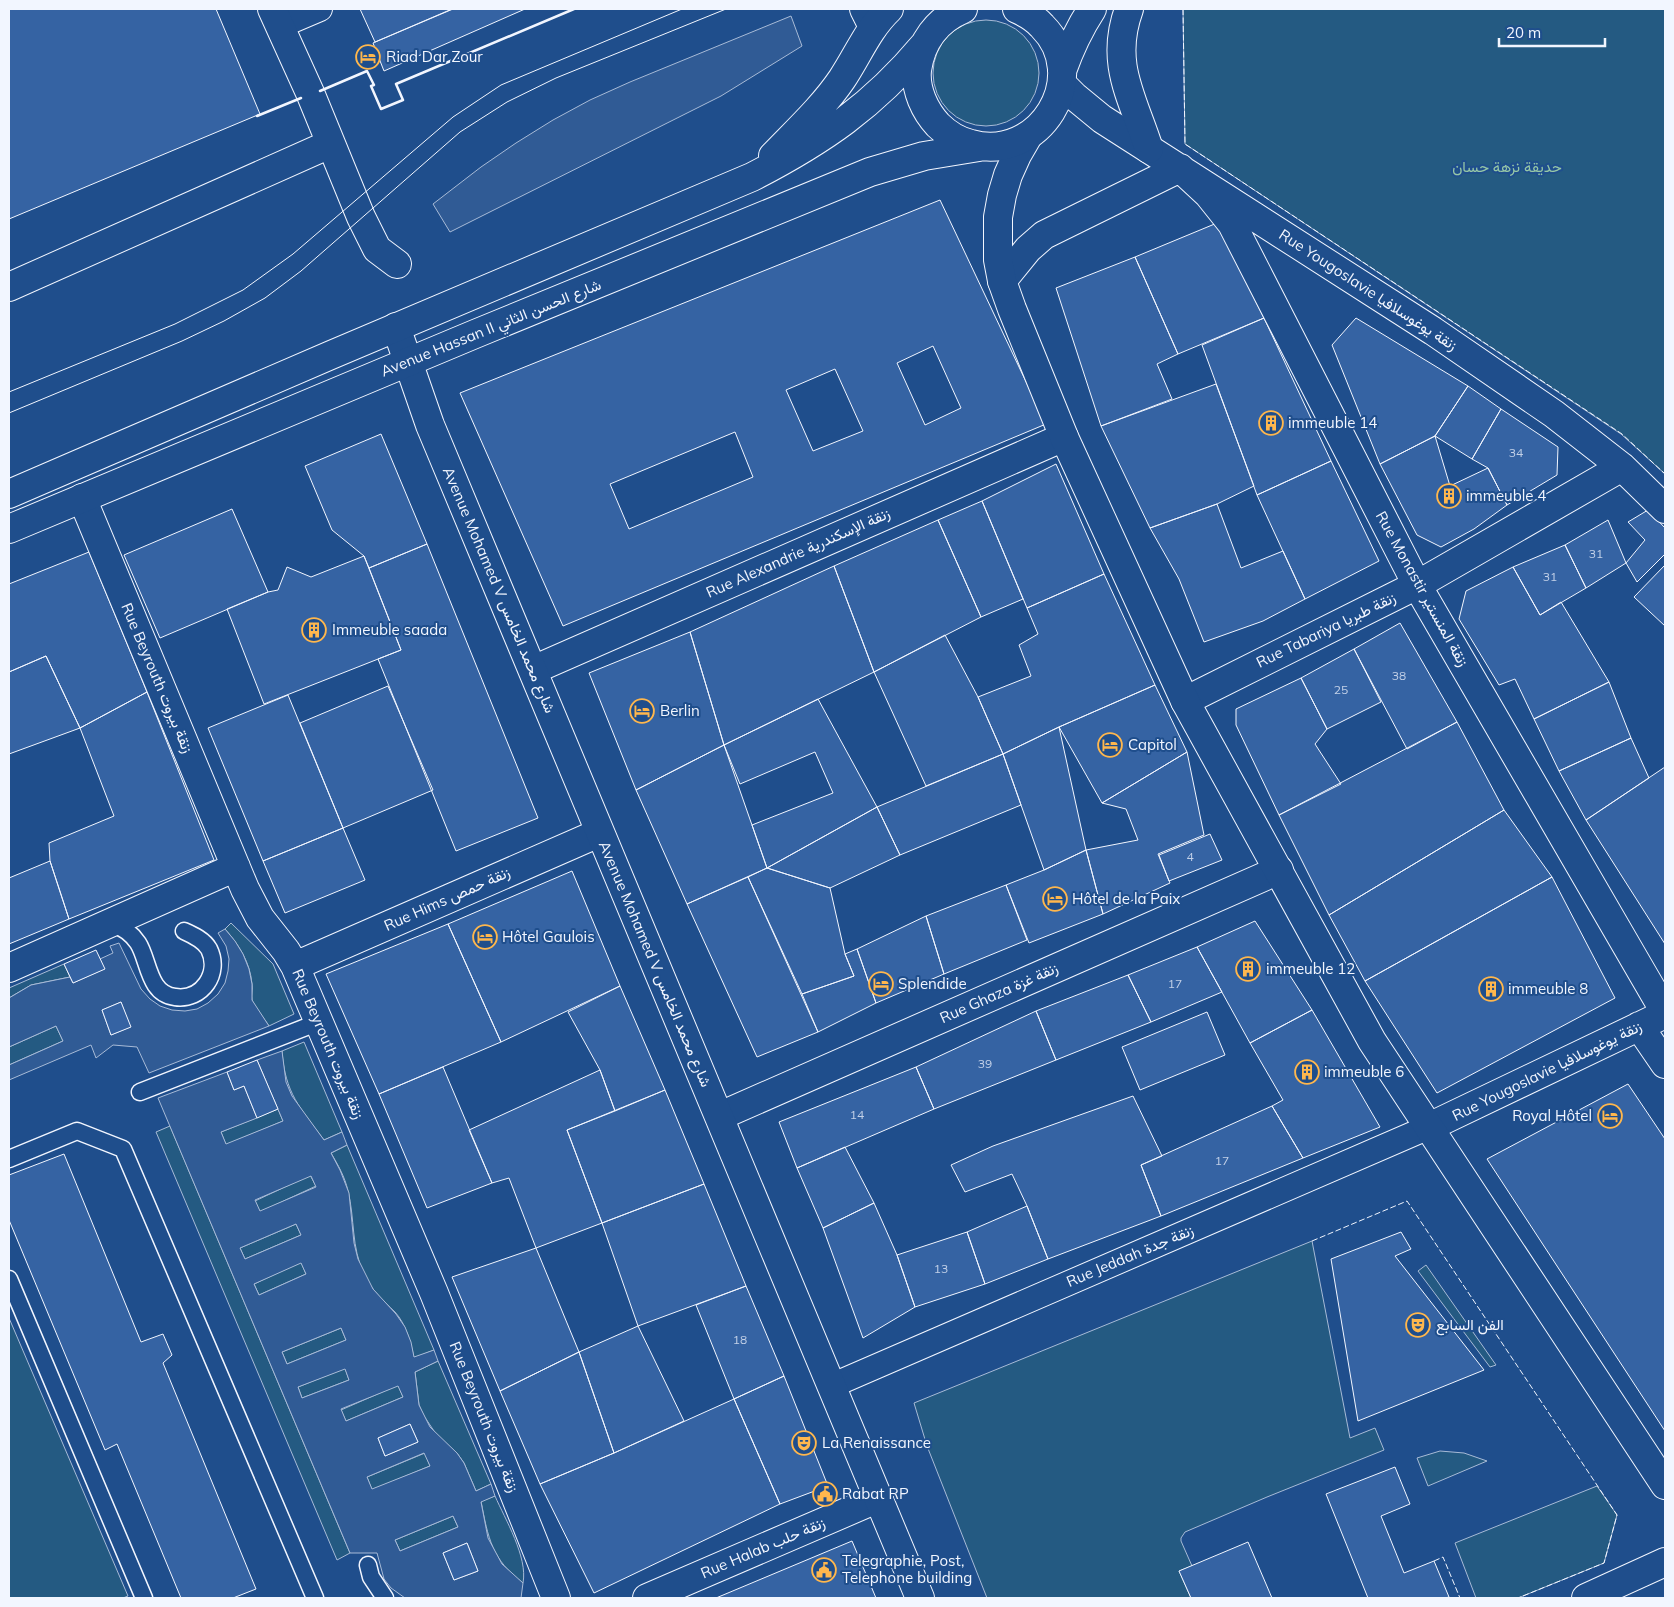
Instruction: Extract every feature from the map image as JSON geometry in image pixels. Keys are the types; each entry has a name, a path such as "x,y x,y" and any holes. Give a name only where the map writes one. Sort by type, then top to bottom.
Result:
{"street":[{"path":"320,9 276,17 311,95 358,210 377,249 397,264"},
{"path":"962,9 942,21 931,32 919,59 917,73 918,88 923,103 931,117 942,129 955,138 979,146 1005,145 1017,142 1038,128 1050,114 1059,96 1070,48 1080,27 1092,9"},
{"path":"1017,9 1029,15 1042,26 1052,39 1059,55 1062,77"},
{"path":"1129,9 1121,36 1121,67 1149,150"},
{"path":"752,177 832,94 866,37 875,15"},
{"path":"9,494 396,327 752,177 816,141 864,107 924,45"},
{"name":"Rue Yougoslavie زنقة يوغوسلافيا","path":"1062,77 1074,96 1102,120 1180,168 1449,342 1554,414 1622,468 1665,509"},
{"path":"1028,136 1008,175 999,210 997,238 1002,281 1064,437 1185,701 1372,1041 1665,1485"},
{"path":"9,287 330,144"},
{"name":"Avenue Hassan II شارع الحسن الثاني","path":"9,529 870,172 924,156 979,146"},
{"path":"1002,281 1028,249 1044,236 1180,168"},
{"name":"Rue Monastir زنقة المنستير","path":"1180,168 1208,194 1232,224 1417,585 1665,1013"},
{"name":"Avenue Mohamed V شارع محمد الخامس","path":"396,327 430,425 920,1598"},
{"name":"Rue Alexandrie زنقة الإسكندرية","path":"532,670 1064,437"},
{"name":"Rue Tabariya زنقة طبريا","path":"1185,701 1417,585 1622,468"},
{"name":"Rue Beyrouth زنقة بيروت","path":"82,498 236,867 260,918 295,966 434,1293 556,1598"},
{"name":"Rue Hims زنقة حمص","path":"295,966 599,833"},
{"path":"9,968 236,867"},
{"name":"Rue Ghaza زنقة غزة","path":"720,1116 1279,870"},
{"name":"Rue Yougoslavie زنقة يوغوسلافيا","path":"1429,1127 1665,1013"},
{"path":"1639,1026 1665,1064"},
{"name":"Rue Jeddah زنقة جدة","path":"831,1386 1429,1127"},
{"name":"Rue Halab زنقة حلب","path":"647,1598 879,1498"},
{"path":"1586,1598 1665,1562"}],"lane":[{"path":"111,923 122,927 132,934 139,944 151,977 160,990 174,997 189,997 203,990 211,977 213,962 208,947 196,937 184,931"},
{"path":"140,1092 319,1022"},
{"path":"9,1159 77,1131 123,1149 315,1598"},
{"path":"9,1279 144,1598"},
{"path":"368,1565 374,1583 385,1598"}],"green space":[{"name":"حديقة نزهة حسان","path":"1183,9 1665,9 1665,474 1621,434 1185,144"},
{"path":"986,20 1006,24 1023,36 1035,53 1039,73 1035,93 1023,110 1006,122 986,126 966,122 949,110 937,93 933,73 937,53 949,36 966,24"},
{"path":"231,923 273,964 294,1014 269,1026 257,1010 252,1000 249,968 235,941 225,929"},
{"path":"64,964 70,977 31,985 9,998 9,988"},
{"path":"56,1026 63,1041 9,1065 9,1047"},
{"path":"304,1042 342,1132 324,1140 301,1109 286,1078 282,1051"},
{"path":"278,1109 283,1121 226,1145 221,1132"},
{"path":"170,1126 350,1553 337,1560 156,1132"},
{"path":"347,1145 434,1350 414,1358 410,1340 402,1322 370,1285 360,1264 347,1186 331,1153"},
{"path":"310,1175 316,1186 260,1212 255,1201"},
{"path":"296,1224 301,1235 245,1259 240,1248"},
{"path":"1312,1241 1350,1438 1375,1428 1384,1450 1185,1532 1181,1541 1192,1566 1179,1571 1191,1598 987,1598 927,1446 914,1403"},
{"path":"301,1262 306,1274 259,1295 254,1284"},
{"path":"1426,1265 1496,1365 1490,1367 1418,1271"},
{"path":"9,1318 128,1596 123,1598 9,1598"},
{"path":"341,1328 346,1340 287,1364 282,1352"},
{"path":"438,1361 491,1484 476,1491 464,1463 457,1453 438,1437 419,1405 415,1372"},
{"path":"345,1368 349,1380 302,1398 298,1387"},
{"path":"398,1385 403,1397 346,1421 341,1410"},
{"path":"1440,1451 1464,1453 1487,1461 1428,1486 1417,1458"},
{"path":"425,1453 430,1466 372,1490 367,1477"},
{"path":"1597,1486 1617,1515 1604,1563 1518,1598 1476,1598 1455,1543"},
{"path":"495,1496 519,1550 524,1573 523,1583 504,1566 489,1537 481,1501"},
{"path":"453,1516 458,1527 400,1551 395,1540"}],"shaded area":[{"path":"791,16 802,46 721,96 450,232 433,204 516,143 590,100"},
{"path":"225,929 243,954 252,984 252,1000 269,1026 149,1073 137,1047 113,1045 96,1058 91,1045 9,1080 9,1065 63,1041 56,1026 9,1047 9,998 31,985 70,977 73,983 104,969 100,959 113,953 110,946 119,943 141,989 150,999 160,1006 172,1010 185,1011 197,1009 208,1003 218,994 225,983 229,959 226,946 218,933","holes":["121,1002 130,1027 111,1035 102,1010"]},
{"path":"282,1051 286,1082 292,1096 324,1140 342,1132 347,1145 331,1153 349,1193 354,1243 358,1259 373,1289 405,1327 414,1357 434,1350 438,1361 415,1372 419,1405 430,1427 457,1453 464,1463 476,1491 491,1484 495,1496 481,1502 488,1538 502,1564 523,1583 521,1598 405,1598 391,1588 384,1579 377,1553 350,1553 158,1098 227,1072 234,1090 244,1086 257,1118 221,1132 226,1144 283,1121 257,1060","holes":["311,1176 316,1187 260,1211 255,1200","296,1224 301,1235 245,1259 240,1248","301,1263 306,1274 259,1295 254,1284","341,1328 346,1340 287,1364 282,1352","345,1369 349,1380 302,1398 298,1387","398,1386 403,1397 346,1421 341,1409","410,1424 418,1442 385,1456 378,1438","424,1453 430,1466 372,1489 367,1477","453,1516 458,1527 400,1551 395,1540","467,1543 478,1571 454,1580 443,1553"]}],"building":[{"path":"9,9 216,9 260,114 9,219"},
{"path":"360,9 452,9 375,42"},
{"path":"453,9 525,9 384,71 373,43"},
{"path":"940,200 1046,424 563,626 460,393","holes":["933,346 961,408 925,425 897,363","835,369 863,431 813,451 786,390","735,432 753,477 629,529 610,484"]},
{"path":"1217,223 1264,318 1178,354 1135,257"},
{"path":"1135,257 1178,354 1157,364 1172,399 1101,426 1056,288"},
{"name":"immeuble 14","path":"1264,318 1331,461 1257,495 1202,345"},
{"path":"1356,318 1468,386 1435,436 1380,464 1332,345"},
{"path":"1216,384 1254,486 1217,504 1150,528 1101,426"},
{"path":"1468,386 1501,409 1472,459 1435,436"},
{"path":"1501,409 1558,447 1557,475 1507,505 1488,468 1472,459"},
{"path":"381,434 427,544 369,568 364,556 332,530 305,466"},
{"name":"immeuble 4","path":"1435,436 1450,486 1488,468 1507,505 1474,529 1441,547 1417,535 1380,464"},
{"path":"1331,461 1379,561 1305,599 1257,495"},
{"path":"1056,464 1104,574 1027,608 982,501"},
{"path":"982,501 1023,599 981,617 938,520"},
{"path":"1217,504 1241,568 1283,551 1305,599 1263,621 1204,642 1179,579 1150,528"},
{"path":"232,509 268,592 160,638 124,555"},
{"path":"1648,510 1665,528 1665,554 1637,582 1626,563 1645,540 1628,522"},
{"path":"938,520 981,617 874,672 834,566"},
{"path":"1608,520 1626,563 1586,588 1565,545"},
{"path":"427,544 538,818 456,851 378,659 401,650 369,568"},
{"path":"1565,545 1586,588 1540,615 1513,567"},
{"path":"89,552 147,692 80,728 46,656 9,672 9,584"},
{"name":"Immeuble saada","path":"364,556 401,650 264,704 227,609 268,592 278,590 287,567 311,577"},
{"path":"1665,565 1665,626 1634,597"},
{"path":"834,566 874,672 724,745 690,632"},
{"path":"1513,567 1540,615 1561,602 1609,682 1534,719 1515,679 1499,685 1459,619 1466,591"},
{"path":"1104,574 1155,685 1003,754 978,697 1031,676 1019,645 1038,634 1027,608"},
{"path":"1400,623 1457,722 1407,749 1354,649"},
{"path":"690,632 724,745 636,790 589,673"},
{"path":"945,635 978,697 1003,754 926,786 874,672"},
{"path":"1354,649 1381,702 1327,729 1301,678"},
{"path":"46,656 80,728 9,754 9,672"},
{"path":"1301,678 1327,729 1315,744 1341,784 1279,815 1236,725 1236,709"},
{"path":"1609,682 1631,738 1559,771 1534,719"},
{"path":"1155,685 1187,752 1102,803 1059,727"},
{"path":"388,686 433,790 343,828 300,723"},
{"path":"147,692 214,860 69,919 50,861 49,843 114,816 80,728"},
{"path":"288,695 343,828 263,861 208,728"},
{"path":"818,699 877,807 767,868 752,825 833,793 815,752 740,784 724,745"},
{"path":"1457,722 1504,810 1329,915 1279,815"},
{"path":"1059,727 1086,850 1044,870 1003,754"},
{"path":"1631,738 1649,778 1586,820 1559,771"},
{"path":"724,745 767,868 687,904 636,790"},
{"path":"1187,752 1204,835 1158,854 1170,883 1103,914 1086,850 1138,840 1126,809 1102,803"},
{"path":"1003,754 1021,805 900,855 877,807"},
{"path":"1665,767 1665,944 1586,820"},
{"path":"877,807 900,855 830,888 767,868"},
{"path":"1504,810 1552,877 1365,981 1329,915"},
{"path":"343,828 365,880 285,913 263,861"},
{"path":"1210,834 1222,860 1169,881 1159,855"},
{"name":"Hôtel de la Paix","path":"1086,850 1103,914 1029,943 1006,885"},
{"path":"50,861 69,919 9,944 9,878"},
{"path":"767,868 830,888 845,954 854,976 802,994 748,877"},
{"path":"572,871 620,986 501,1042 448,924"},
{"path":"748,877 818,1032 757,1057 687,904"},
{"name":"immeuble 8","path":"1552,877 1615,998 1437,1093 1365,981"},
{"path":"1006,885 1027,940 944,974 926,916"},
{"path":"926,916 944,974 876,1003 857,949"},
{"name":"immeuble 12","path":"1255,921 1312,1010 1250,1043 1197,947"},
{"path":"448,924 501,1042 379,1094 326,974"},
{"path":"1197,947 1222,992 1151,1022 1128,975"},
{"path":"857,949 876,1003 818,1032 802,994 854,976 845,954"},
{"path":"96,950 105,969 73,983 64,964"},
{"path":"1128,975 1151,1022 1056,1060 1036,1011"},
{"path":"620,986 665,1090 615,1111 600,1070 568,1012"},
{"path":"121,1002 131,1027 111,1035 102,1010"},
{"name":"immeuble 6","path":"1312,1010 1380,1127 1303,1158 1272,1106 1283,1100 1250,1043"},
{"path":"1036,1011 1056,1060 934,1109 916,1067"},
{"path":"1207,1012 1225,1055 1140,1090 1122,1047"},
{"path":"257,1060 278,1109 257,1118 244,1086 234,1090 227,1072"},
{"path":"443,1067 492,1183 427,1208 379,1094"},
{"path":"916,1067 934,1109 797,1168 779,1122"},
{"path":"600,1070 615,1111 567,1130 602,1223 536,1248 509,1178 492,1183 469,1130"},
{"path":"1628,1084 1665,1139 1665,1431 1487,1159"},
{"path":"665,1090 704,1184 602,1223 567,1130"},
{"path":"1133,1096 1162,1156 1141,1165 1161,1216 1048,1259 1012,1174 965,1192 951,1165 993,1146"},
{"path":"1272,1106 1303,1158 1161,1216 1141,1165"},
{"path":"845,1147 874,1203 823,1228 797,1168"},
{"path":"64,1154 141,1342 163,1334 172,1355 163,1363 256,1589 233,1598 181,1598 117,1444 105,1450 9,1220 9,1175"},
{"path":"704,1184 746,1286 638,1326 602,1223"},
{"path":"874,1203 897,1255 915,1307 863,1338 823,1228"},
{"path":"1027,1206 1048,1259 985,1284 967,1232"},
{"path":"967,1232 985,1284 915,1307 897,1255"},
{"path":"1401,1232 1411,1249 1395,1256 1484,1370 1358,1421 1331,1259"},
{"path":"536,1248 579,1352 500,1391 452,1277"},
{"path":"746,1286 784,1376 734,1399 696,1305"},
{"path":"638,1326 684,1421 614,1453 579,1352"},
{"path":"579,1352 614,1453 540,1484 500,1391"},
{"path":"784,1376 828,1486 780,1504 734,1399"},
{"path":"734,1399 780,1504 594,1593 540,1484"},
{"path":"410,1424 418,1442 385,1456 378,1438"},
{"path":"1395,1467 1410,1504 1381,1516 1404,1573 1434,1561 1449,1597 1368,1598 1326,1494"},
{"name":"Telegraphie, Post, Telephone building","path":"852,1541 876,1598 716,1598"},
{"path":"1248,1542 1272,1598 1191,1598 1179,1571"},
{"path":"467,1543 478,1571 454,1580 443,1553"}],"tram line":[{"path":"9,392 175,324 243,290 293,254 453,117 501,85 682,9"},
{"path":"9,413 182,341 224,321 265,298 301,271 460,132 507,102 556,78 726,9"}],"fence":[{"path":"1183,9 1185,144 1622,434 1665,474"},
{"path":"1312,1241 1407,1201 1617,1515 1604,1563 1518,1598"},
{"path":"1434,1561 1443,1557 1460,1598"}],"wall":[{"path":"320,91 367,71 374,85 371,86 381,109 403,100 396,84 574,9"},
{"path":"257,116 301,98"}],"place":[{"name":"Riad Dar Zour","path":"368,57"},
{"name":"immeuble 14","path":"1271,423"},
{"name":"immeuble 4","path":"1449,496"},
{"name":"Immeuble saada","path":"314,630"},
{"name":"Berlin","path":"642,711"},
{"name":"Capitol","path":"1110,745"},
{"name":"Hôtel de la Paix","path":"1055,899"},
{"name":"Hôtel Gaulois","path":"485,937"},
{"name":"immeuble 12","path":"1248,969"},
{"name":"Splendide","path":"881,984"},
{"name":"immeuble 8","path":"1491,989"},
{"name":"immeuble 6","path":"1307,1072"},
{"name":"Royal Hôtel","path":"1610,1116"},
{"name":"الفن السابع","path":"1418,1325"},
{"name":"La Renaissance","path":"804,1443"},
{"name":"Rabat RP","path":"825,1494"},
{"name":"Telegraphie, Post, Telephone building","path":"824,1570"}]}
